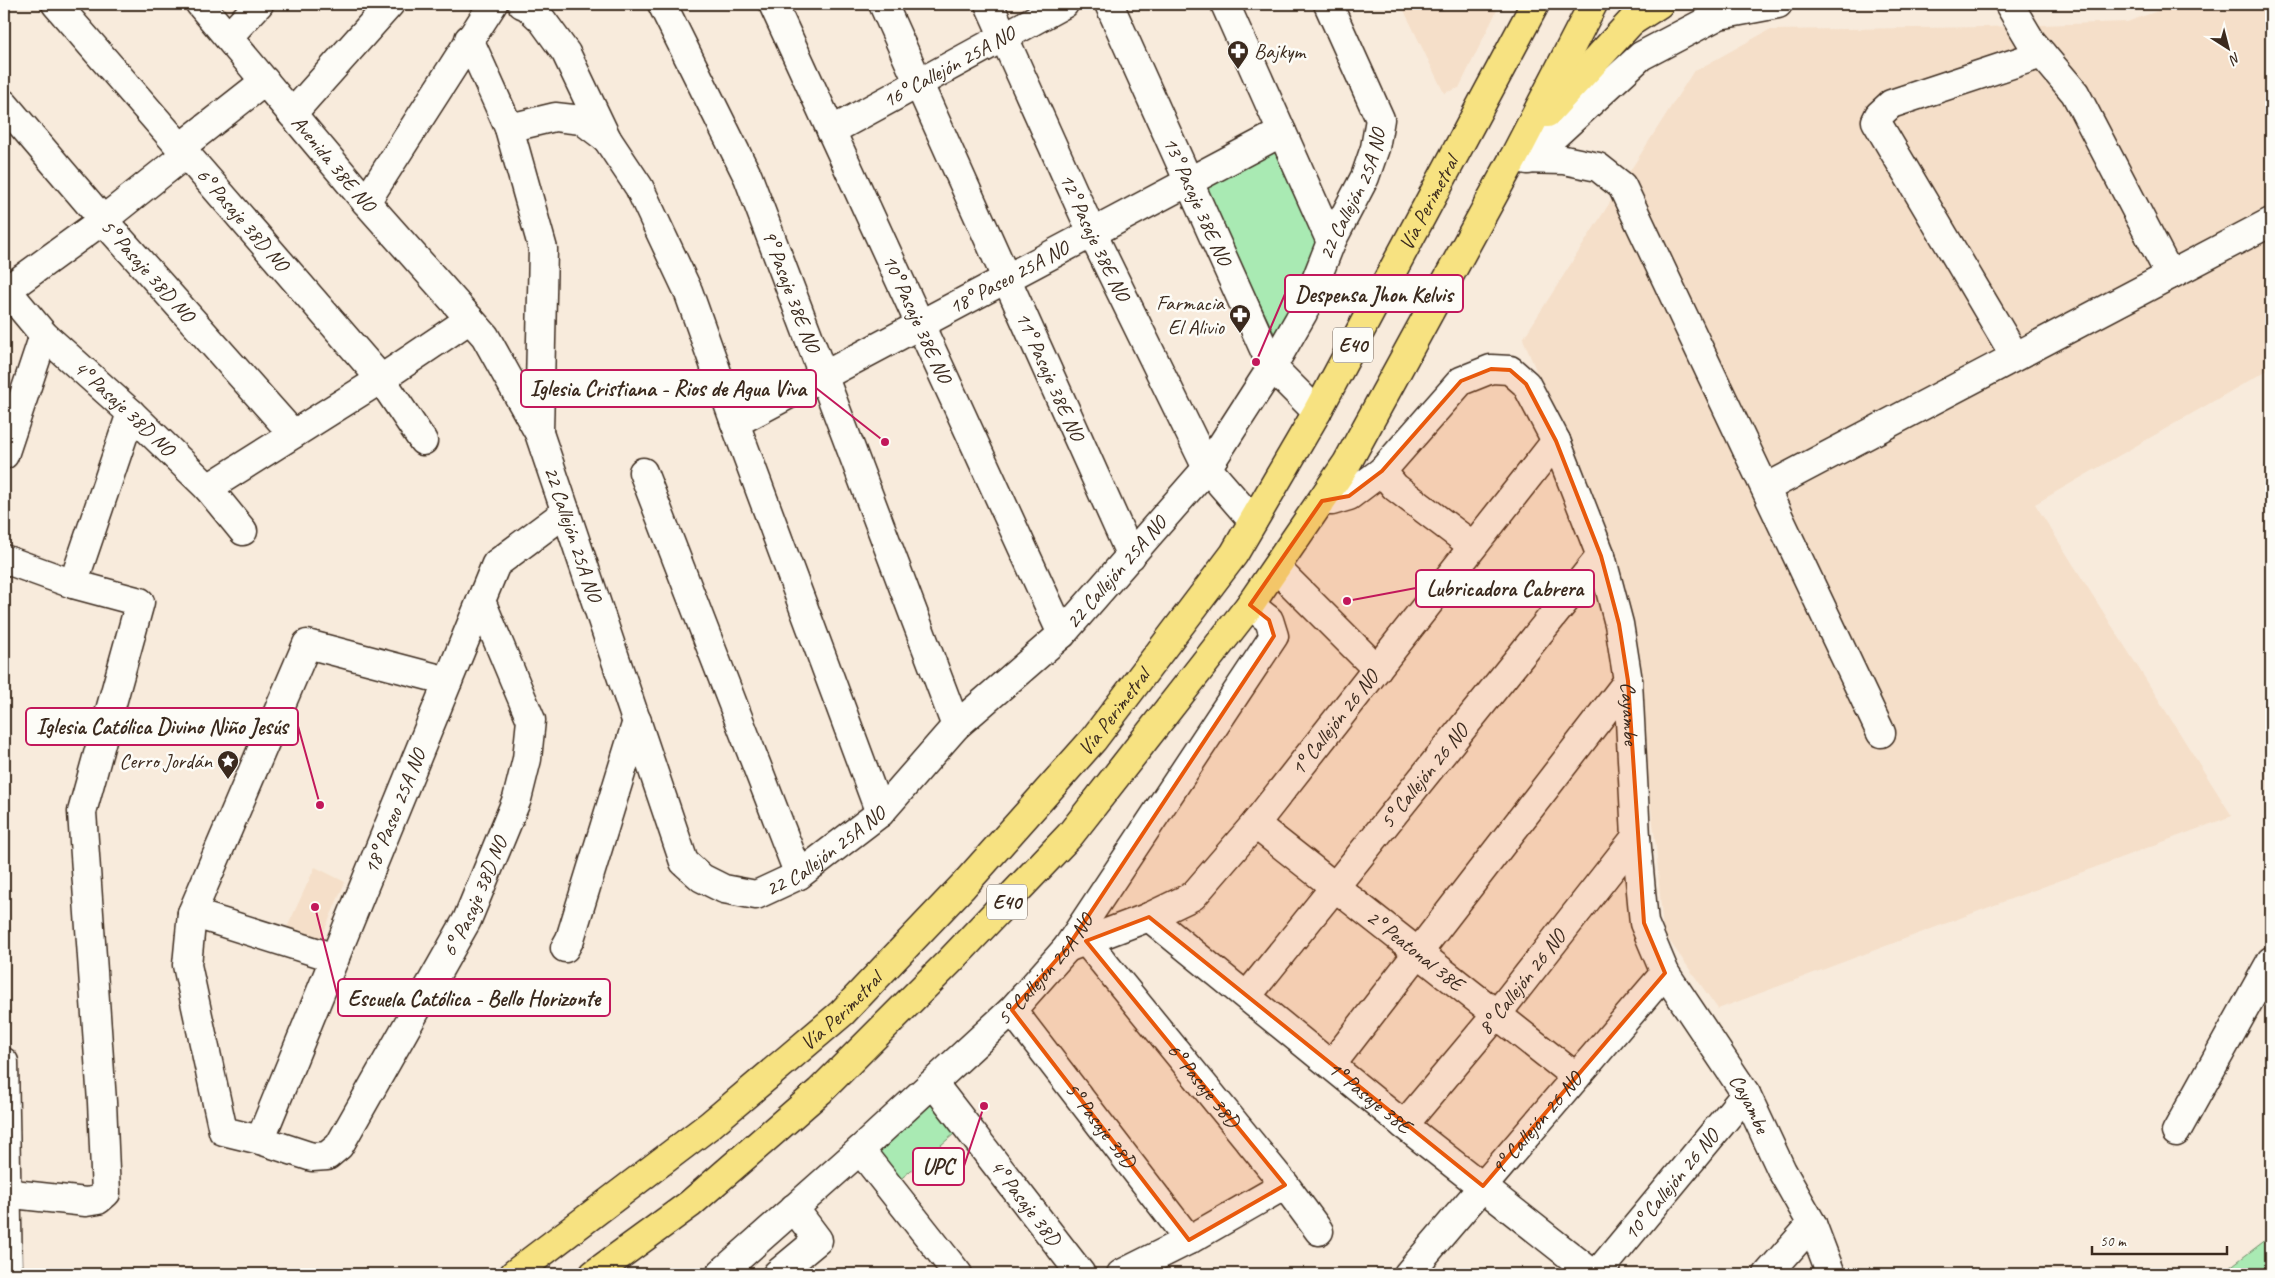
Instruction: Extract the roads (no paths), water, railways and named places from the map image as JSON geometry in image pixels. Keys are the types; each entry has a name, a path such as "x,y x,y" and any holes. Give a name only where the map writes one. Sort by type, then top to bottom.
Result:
{"highway":[{"name":"Vía Perimetral","path":"514,1274 710,1125 842,1013 963,886 1092,740 1234,554 1317,412 1468,134 1535,4"},
{"name":"Vía Perimetral","path":"594,1274 690,1204 820,1091 952,959 1070,835 1250,605 1347,463 1522,152 1593,4"},
{"path":"1522,152 1631,22 1659,4"}],"street":[{"name":"6° Pasaje 38D NO","path":"56,4 381,379 423,441"},
{"name":"Avenida 38E NO","path":"200,4 366,202 470,319"},
{"path":"228,38 259,4"},
{"path":"292,114 390,4"},
{"path":"366,202 493,4"},
{"path":"522,4 527,6 542,20 566,53 607,138 639,187 688,291 880,813"},
{"name":"9° Pasaje 38E NO","path":"662,4 748,177 956,726"},
{"name":"10° Pasaje 38E NO","path":"773,4 1062,634"},
{"name":"11° Pasaje 38E NO","path":"883,4 1131,556"},
{"name":"12° Pasaje 38E NO","path":"989,4 1092,233 1207,468 1253,521"},
{"name":"16° Callejón 25A NO","path":"831,130 1064,4"},
{"name":"13° Pasaje 38E NO","path":"1109,4 1272,367 1317,412"},
{"path":"1225,4 1331,242"},
{"name":"22 Callejón 25A NO","path":"470,319 485,336 539,433 684,862 702,878 724,889 756,895 799,875 880,813 956,726 1062,634 1207,468 1272,367 1303,314 1331,242 1365,177 1375,148 1380,119 1328,4"},
{"path":"1522,152 1641,56 1719,15 1778,4"},
{"path":"2009,4 2031,41 2075,93 2170,275"},
{"path":"469,39 509,128 542,248 539,433"},
{"path":"2015,356 1876,121 1879,115 1891,104 2042,54"},
{"path":"5,290 103,220 265,82"},
{"name":"5° Pasaje 38D NO","path":"4,104 103,220 293,434"},
{"path":"509,128 555,117 582,120 607,138"},
{"name":"18° Paseo 25A NO","path":"735,423 1282,132"},
{"path":"1522,152 1598,167 1622,186 1881,733"},
{"path":"1766,488 2271,222"},
{"name":"4° Pasaje 38D NO","path":"5,290 44,335 131,413 208,488 243,531"},
{"path":"208,488 381,379 470,319"},
{"path":"4,455 44,335"},
{"name":"Cayambe","path":"1322,501 1332,501 1349,496 1382,470 1461,381 1492,369 1510,370 1526,384 1556,441 1601,556 1619,624 1628,681 1636,837 1644,923 1665,973 1746,1094 1782,1171 1812,1224 1832,1274"},
{"path":"73,584 131,413"},
{"name":"1° Callejón 26 NO","path":"1076,944 1149,917 1194,896 1255,824 1556,441"},
{"path":"1382,470 1395,486 1473,546"},
{"path":"642,472 799,875"},
{"name":"18° Paseo 25A NO","path":"260,1140 496,564 566,512"},
{"name":"5° Callejón 26 NO","path":"1247,996 1601,556"},
{"path":"4,559 73,584 140,602 82,812 102,1102 106,1193 98,1200 86,1202 6,1194"},
{"path":"1276,568 1377,668"},
{"name":"6° Pasaje 38D NO","path":"192,913 187,965 223,1131 260,1140 312,1157 327,1156 339,1146 467,920 517,799 527,760 531,720 481,602"},
{"name":"5° Callejón 26A NO","path":"720,1274 860,1150 1012,1010 1076,944 1274,636 1269,620 1250,605"},
{"path":"335,958 192,913 307,644 448,681"},
{"path":"1332,1064 1628,681"},
{"path":"565,948 570,939 637,721"},
{"name":"2° Peatonal 38E","path":"1255,824 1576,1077"},
{"name":"8° Callejón 26 NO","path":"1404,1125 1497,1014 1636,837"},
{"name":"1° Pasaje 38E","path":"1149,917 1332,1064 1404,1125 1593,1274"},
{"name":"6° Pasaje 38D","path":"1076,944 1285,1185 1319,1231"},
{"path":"2176,1132 2271,961"},
{"name":"9° Callejón 26 NO","path":"1408,1274 1665,973"},
{"name":"5° Pasaje 38D","path":"1012,1010 1189,1240"},
{"path":"4,1062 8,1274"},
{"name":"4° Pasaje 38D","path":"933,1083 1081,1274"},
{"name":"10° Callejón 26 NO","path":"1597,1274 1746,1094"},
{"path":"860,1150 958,1274"},
{"path":"1121,1274 1189,1240 1285,1185"},
{"path":"777,1274 818,1240 794,1208"},
{"path":"1768,1274 1812,1224"}],"place":[{"name":"Bajkym","path":"1238,70"},
{"name":"Farmacia El Alivio","path":"1240,334"},
{"name":"Despensa Jhon Kelvis","path":"1256,362"},
{"name":"Iglesia Cristiana - Rios de Agua Viva","path":"885,442"},
{"name":"Lubricadora Cabrera","path":"1347,601"},
{"name":"Cerro Jordán","path":"228,780"},
{"name":"Iglesia Católica Divino Niño Jesús","path":"320,805"},
{"name":"Escuela Católica - Bello Horizonte","path":"315,907"},
{"name":"UPC","path":"984,1106"}]}
